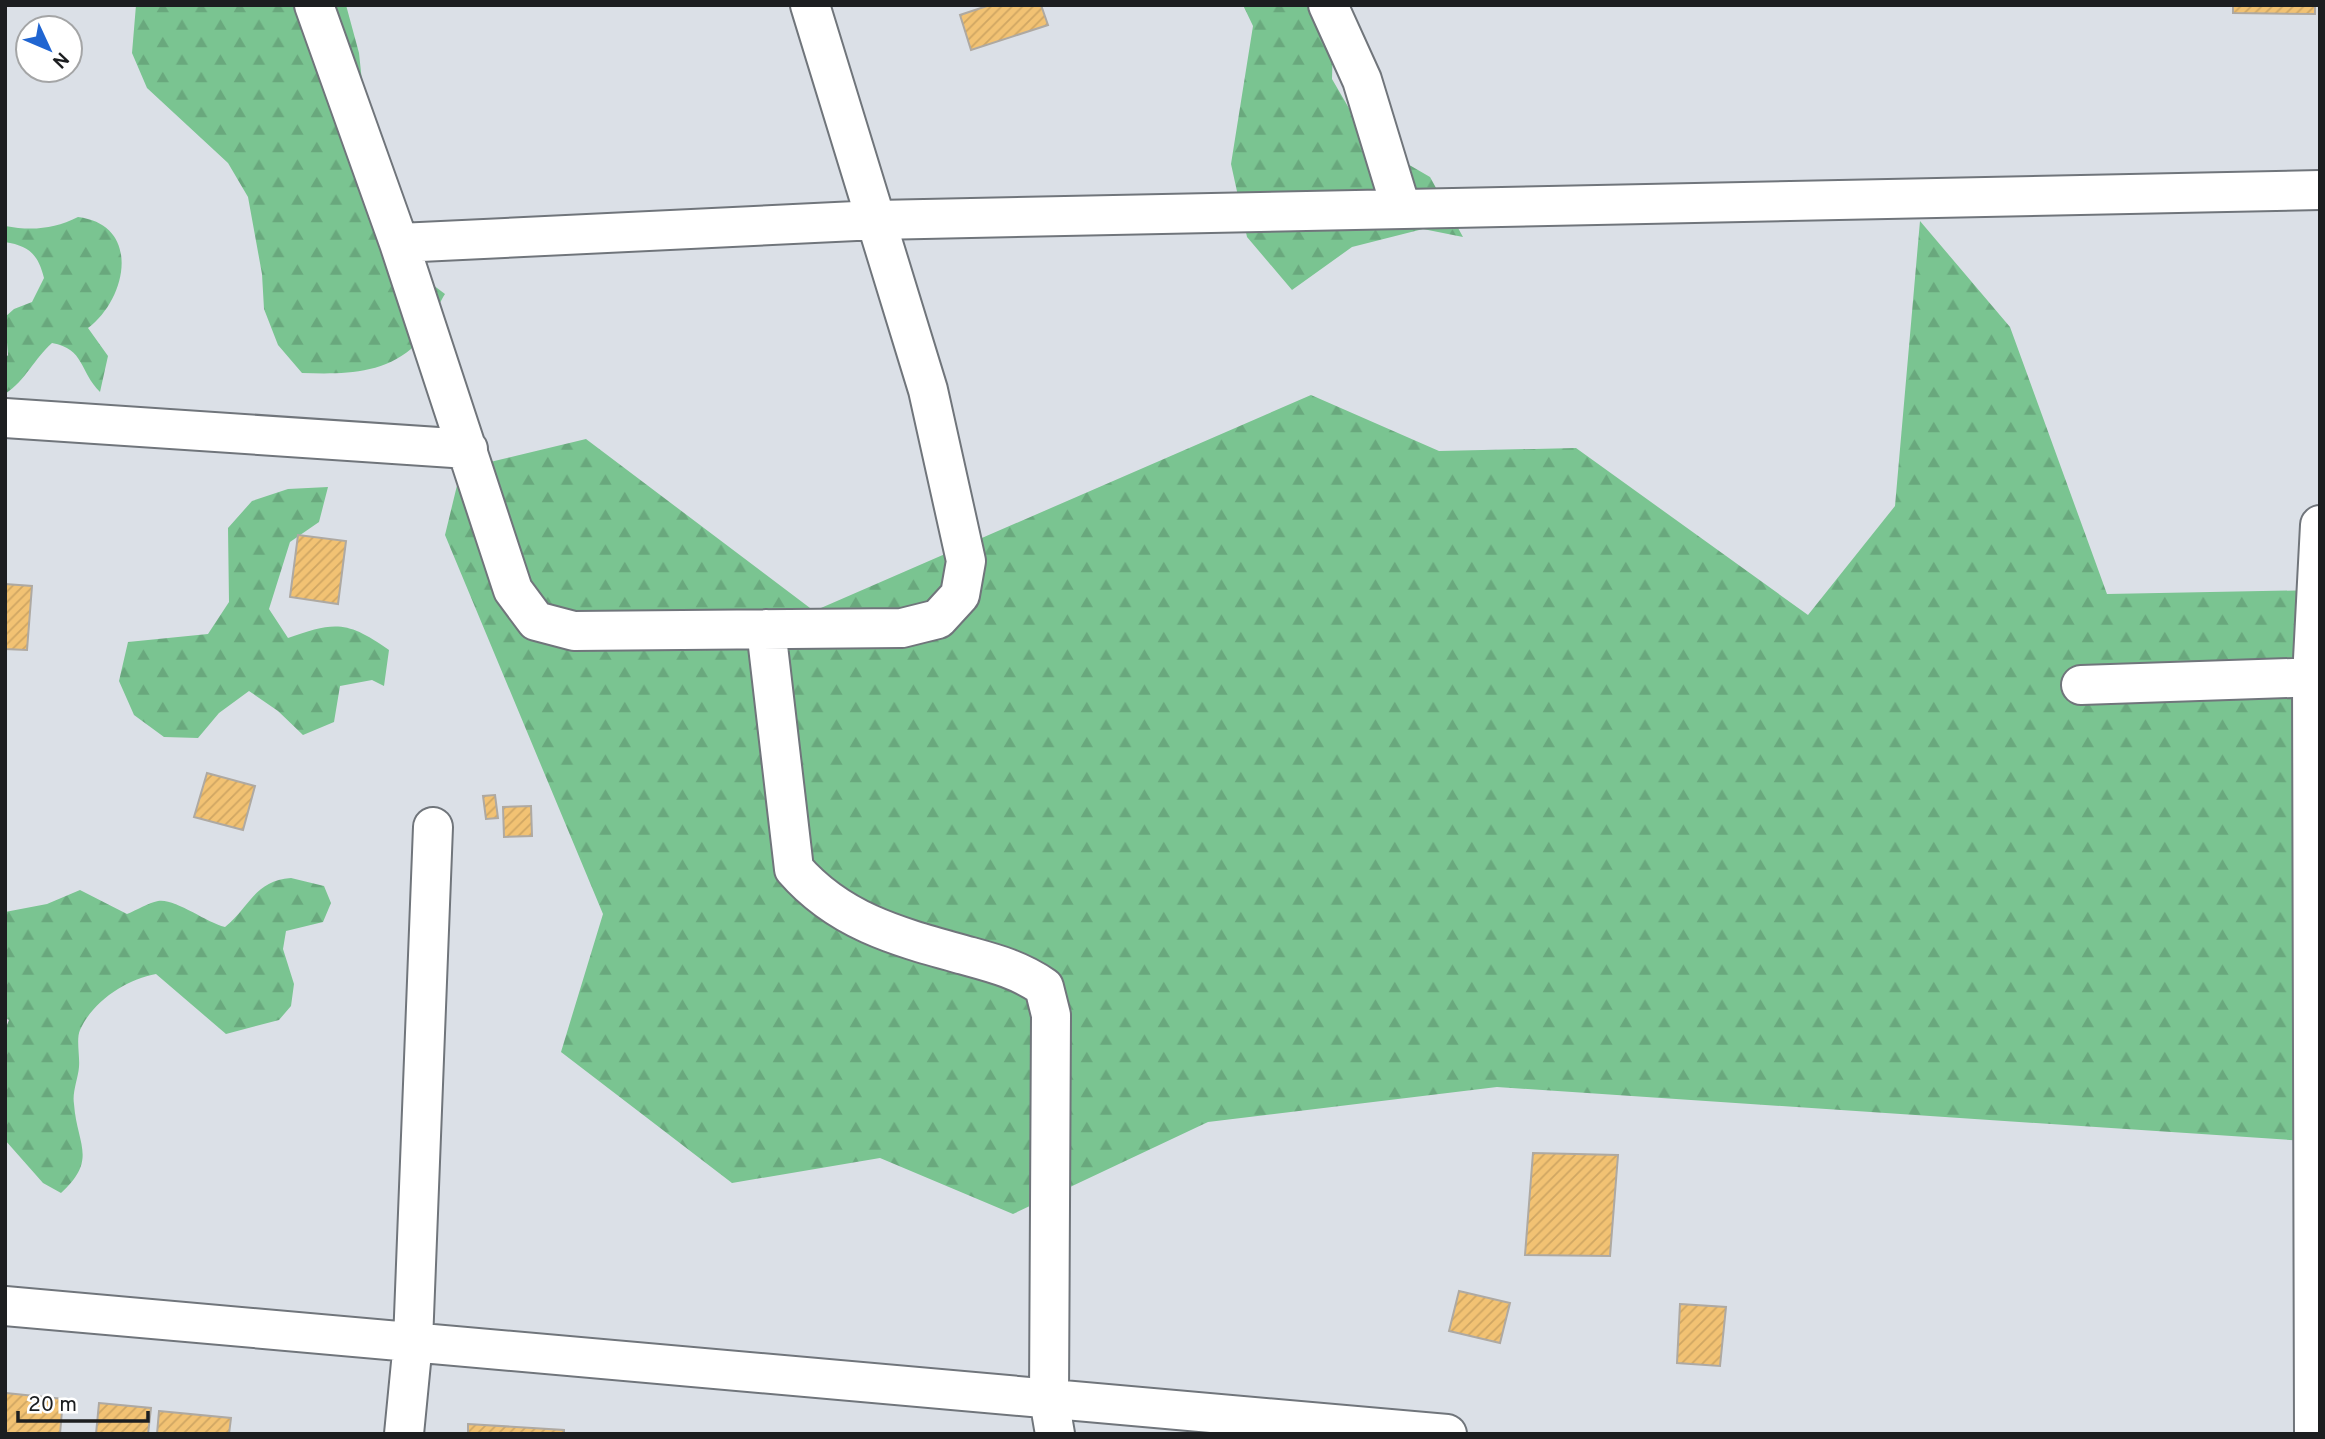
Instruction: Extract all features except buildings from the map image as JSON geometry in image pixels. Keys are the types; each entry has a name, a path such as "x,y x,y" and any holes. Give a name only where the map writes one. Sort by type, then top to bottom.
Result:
{"street":[{"path":"314,5 399,243 513,590 536,621 574,631 902,628 938,619 960,595 966,561 928,390 810,5"},
{"path":"1328,5 1362,80 1401,208"},
{"path":"399,243 877,220 2320,190"},
{"path":"5,418 468,449"},
{"path":"2314,1434 2316,678 2320,525"},
{"path":"766,629 794,869 814,892 834,906 884,932 1020,971 1044,987 1051,1015 1052,1416"},
{"path":"2081,685 2316,678"},
{"path":"404,1434 414,1342 433,827"},
{"path":"5,1306 414,1342 1052,1416 1447,1434"}],"green space":[{"path":"136,5 346,5 359,53 367,129 417,273 445,294 425,331 411,349 399,358 373,368 345,373 302,373 278,345 264,309 262,274 248,197 228,163 147,88 132,53"},
{"path":"1243,5 1334,5 1332,79 1368,141 1430,177 1463,237 1423,229 1352,247 1292,290 1247,237 1231,164 1253,26"},
{"path":"78,217 98,223 112,234 120,248 122,265 112,300 88,328 108,356 100,392 76,356 63,346 52,343 19,382 5,394 5,359 8,355 5,317 14,309 32,302 44,278 39,263 31,253 20,246 5,242 5,226 43,228"},
{"path":"1920,221 2010,327 2107,594 2320,590 2320,1142 1497,1087 1208,1122 1013,1214 880,1158 732,1183 561,1052 603,914 445,535 461,469 586,439 814,611 1311,395 1439,451 1576,448 1808,615 1895,506"},
{"path":"328,487 319,522 290,542 269,609 288,638 318,629 341,627 375,640 389,650 384,686 372,680 340,686 334,722 303,735 278,711 249,691 219,713 198,738 164,737 134,715 119,681 128,642 208,634 229,602 228,528 252,501 288,489"},
{"path":"291,878 324,886 331,903 323,922 286,931 283,949 294,984 291,1006 279,1020 226,1034 156,974 134,981 112,993 93,1010 79,1034 79,1067 74,1099 82,1151 79,1171 61,1193 43,1183 5,1140 5,1030 9,1020 5,1018 5,912 47,904 80,890 127,914 154,902 165,901 225,927 261,889 279,880"}]}
